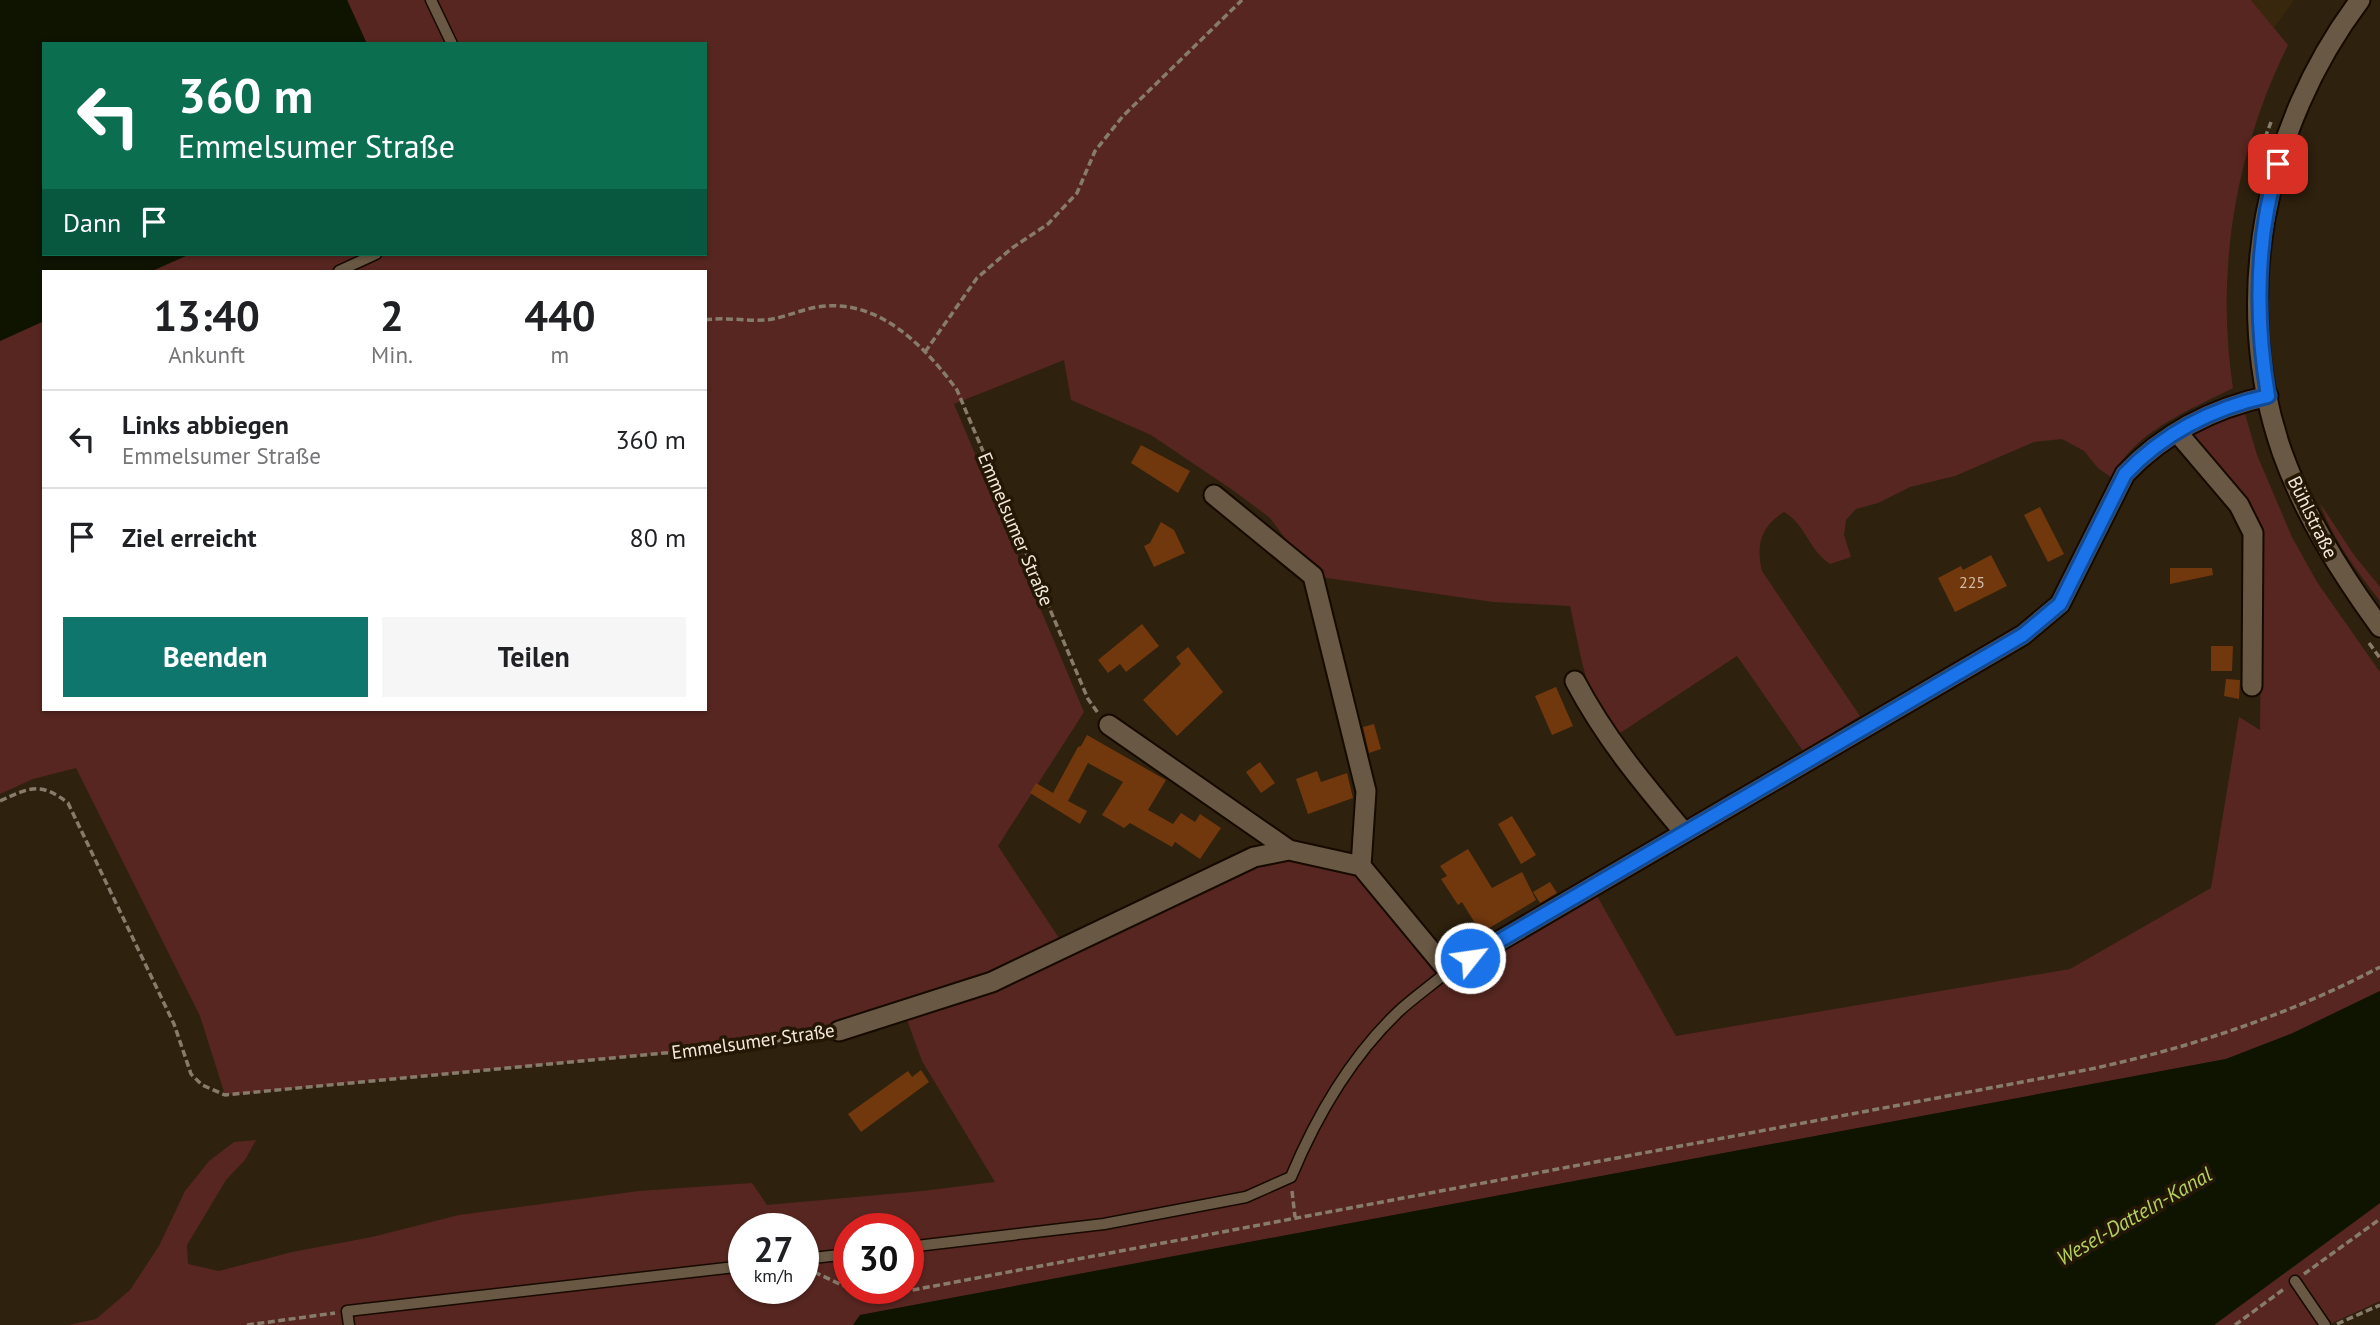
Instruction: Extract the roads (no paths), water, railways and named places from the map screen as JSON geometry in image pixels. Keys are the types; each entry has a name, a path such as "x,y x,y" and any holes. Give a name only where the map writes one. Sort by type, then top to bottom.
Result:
{"street":[{"path":"1214,495 1313,576 1366,791 1361,866 1448,971 1683,831 2023,635 2060,604 2125,474 2158,444 2218,409 2268,396 2258,316 2258,281 2263,229 2272,183 2304,89 2334,37 2360,0"},
{"name":"Bühlstraße","path":"2268,396 2282,451 2308,514 2342,572 2380,627"},
{"path":"2177,432 2239,505 2253,533 2252,686"},
{"path":"1576,681 1594,717 1614,748 1683,831"},
{"name":"Emmelsumer Straße","path":"1109,725 1289,849 1361,866"},
{"name":"Emmelsumer Straße","path":"839,1031 992,982 1254,858 1289,849"}],"lane":[{"path":"432,0 451,42"},
{"path":"341,270 372,256"},
{"path":"924,1245 1104,1224 1246,1197 1291,1177 1309,1134 1351,1067 1398,1013 1448,971"},
{"path":"349,1325 347,1311 728,1268"},
{"path":"2295,1280 2325,1325"}],"water":[{"path":"0,0 347,0 366,42 42,42 42,256 186,256 154,270 42,270 42,322 0,341"},
{"name":"Wesel-Datteln-Kanal","path":"2380,991 2380,1203 2214,1325 853,1325 860,1315 2226,1059 2293,1033"}]}
